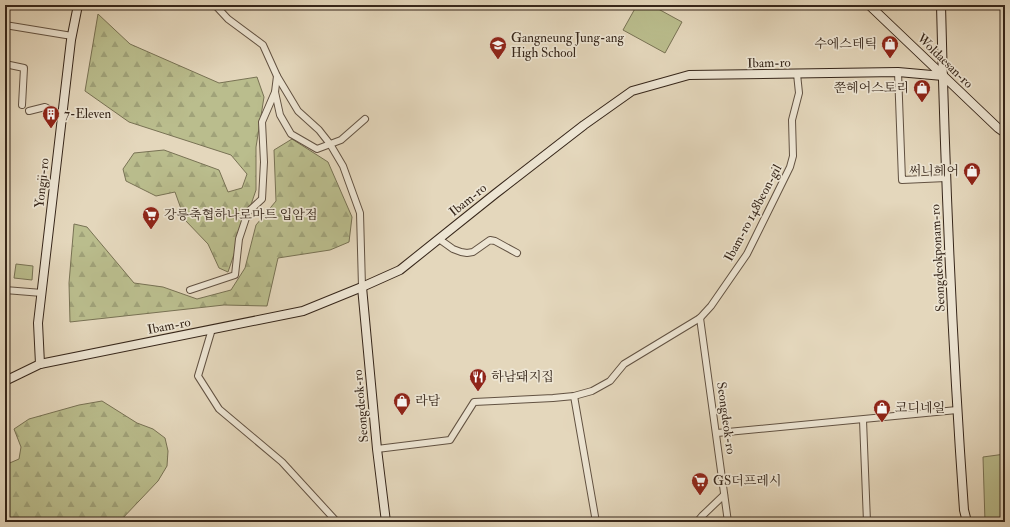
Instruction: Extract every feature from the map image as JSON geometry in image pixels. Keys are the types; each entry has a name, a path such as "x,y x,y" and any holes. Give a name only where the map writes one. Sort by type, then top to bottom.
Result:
{"street":[{"name":"Yongji-ro","path":"40,364 38,323 72,36 78,5"},
{"path":"215,5 228,18 263,45 277,76 298,110 319,130 330,144 342,166 360,213 362,287"},
{"name":"Woldaesan-ro","path":"869,5 1004,132"},
{"name":"Seongdeokponam-ro","path":"942,5 946,178 957,410 964,510"},
{"path":"5,25 72,36"},
{"path":"5,64 24,68 22,105"},
{"path":"898,72 902,180 946,178"},
{"name":"Ibam-ro","path":"5,381 40,364 303,311 400,270 584,125 632,91 689,75 898,72 943,76"},
{"name":"Ibam-ro 148beon-gil","path":"377,450 450,440 474,402 574,396 592,391 610,381 624,364 700,318 711,306 747,254 790,167 793,156 792,120 799,93 797,74"},
{"path":"277,76 276,92 280,115 291,134 317,149 341,140 365,119"},
{"path":"190,290 235,275 238,239 248,212 262,199 264,162 262,122 276,92"},
{"path":"29,110 45,107 62,116"},
{"path":"1004,132 1005,122"},
{"path":"439,239 453,249 461,252 473,252 490,240 495,240 517,253"},
{"name":"Seongdeok-ro","path":"362,287 377,450 386,522"},
{"path":"5,290 42,293"},
{"name":"Seongdeok-ro","path":"700,318 717,433 728,522"},
{"path":"212,329 198,376 219,409 282,462 337,522"},
{"path":"574,396 596,522"},
{"path":"717,433 957,410"},
{"path":"863,420 867,522"},
{"path":"698,522 702,516 724,495"},
{"path":"961,522 964,510"},
{"path":"964,510 967,522"}],"green space":[{"path":"637,5 651,5 682,22 665,53 623,30"},
{"path":"98,14 130,44 219,83 257,77 264,97 256,147 256,190 228,272 219,268 208,244 185,220 175,192 156,196 126,181 123,169 134,153 164,150 219,170 228,192 242,188 247,174 231,155 129,122 85,91"},
{"path":"292,139 328,162 352,217 349,242 330,250 278,258 267,306 224,305 70,322 69,283 74,224 87,227 134,283 163,287 197,299 231,290 245,268 256,225 276,201 274,150"},
{"path":"16,264 33,266 32,280 14,278"},
{"path":"102,401 137,423 153,429 165,438 168,451 167,466 158,481 120,521 5,522 5,465 19,459 21,447 14,429 29,419 79,405"},
{"path":"1005,454 1005,522 985,522 983,457"}],"place":[{"name":"수에스테틱","path":"890,59"},
{"name":"Gangneung Jung-ang High School","path":"498,60"},
{"name":"쭌헤어스토리","path":"922,103"},
{"name":"7-Eleven","path":"51,129"},
{"name":"써니헤어","path":"972,186"},
{"name":"강릉축협하나로마트 입암점","path":"151,230"},
{"name":"하남돼지집","path":"478,392"},
{"name":"라담","path":"402,416"},
{"name":"코디네일","path":"882,423"},
{"name":"GS더프레시","path":"700,496"}]}
